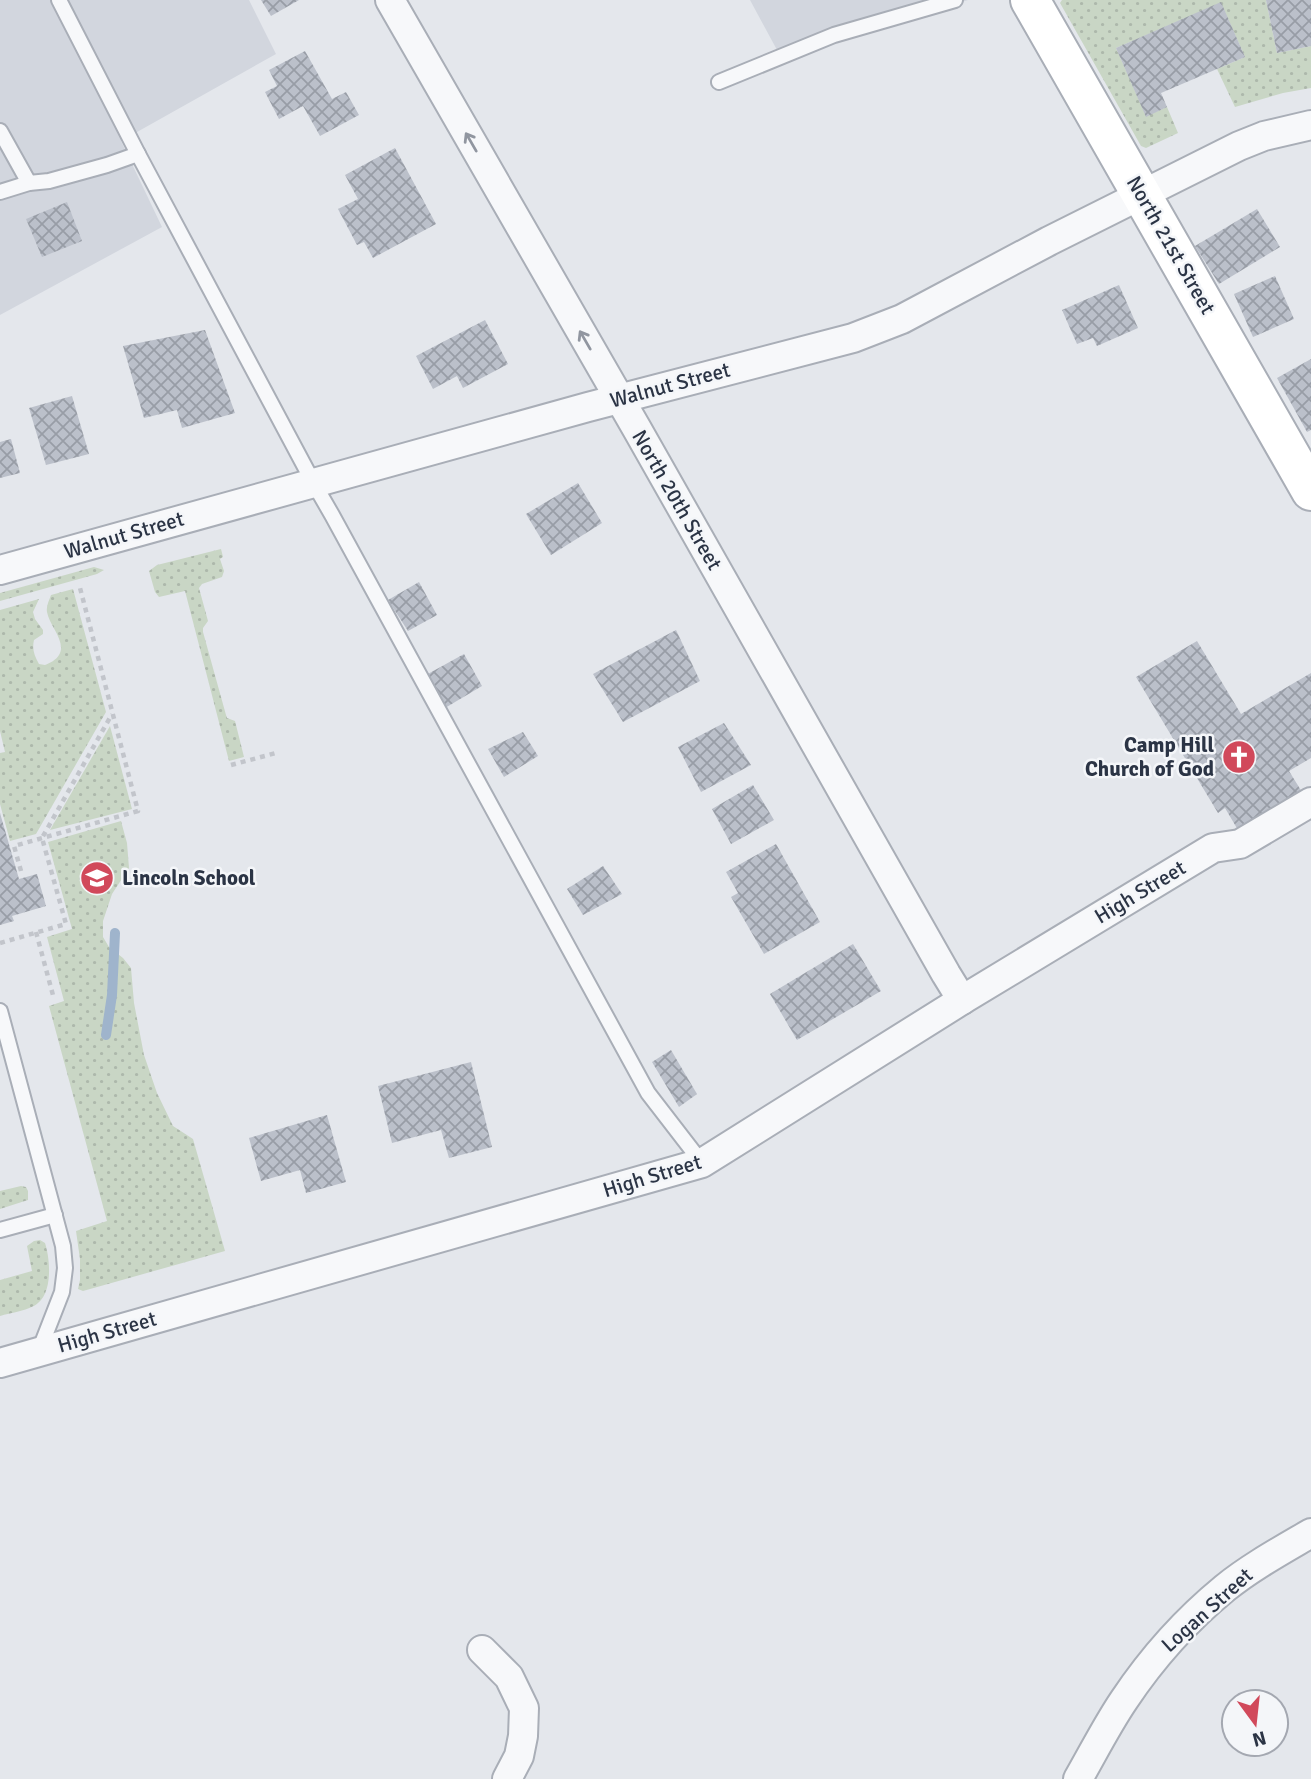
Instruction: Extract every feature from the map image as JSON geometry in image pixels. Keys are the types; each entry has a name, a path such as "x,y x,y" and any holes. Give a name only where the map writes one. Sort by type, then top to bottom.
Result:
{"main road":[{"name":"North 21st Street","path":"1030,0 1311,491"}],"street":[{"name":"North 20th Street","path":"395,2 962,1000"},
{"name":"Walnut Street","path":"0,570 619,398 853,338 902,319 1239,146 1264,136 1311,125"},
{"name":"High Street","path":"0,1363 702,1163 962,1000 1213,848 1240,844 1311,802"},
{"name":"Logan Street","path":"1078,1779 1123,1701 1152,1660 1175,1634 1224,1589 1251,1569 1311,1533"},
{"path":"482,1650 509,1676 524,1709 519,1756 507,1779"}],"lane":[{"path":"59,0 313,482 648,1093 702,1163"},
{"path":"719,82 834,35 956,0"},
{"path":"0,131 29,183"},
{"path":"0,192 29,183 49,181 138,154"},
{"path":"0,1011 63,1246 65,1268 60,1298 39,1351"},
{"path":"0,1230 55,1215"}],"path":[{"path":"21,871 14,846 138,811 79,584"},
{"path":"0,943 66,924 42,838 113,713"},
{"path":"231,765 276,753"},
{"path":"36,932 54,999"}],"shaded area":[{"path":"0,0 249,0 276,54 121,141 162,227 0,315"},
{"path":"750,0 968,0 837,40 783,61"}],"green space":[{"path":"1062,0 1266,0 1277,53 1311,46 1311,88 1235,107 1217,69 1245,57 1221,3 1116,48 1146,116 1167,107 1178,133 1146,148 1141,146 1060,3"},
{"path":"221,549 223,557 220,559 224,571 222,577 202,584 199,588 208,621 203,632 226,715 235,721 244,757 229,761 185,591 159,597 149,571 157,565"},
{"path":"94,567 104,570 0,601 0,593"},
{"path":"73,589 106,712 36,834 10,841 0,804 0,753 5,752 0,731 0,610 39,599 33,612 43,634 34,640 33,649 39,664 45,665 56,658 61,650 47,612 51,595"},
{"path":"110,726 132,809 50,830"},
{"path":"121,821 127,843 129,868 112,894 103,921 103,937 109,947 131,968 134,1003 144,1055 157,1093 173,1126 193,1139 225,1251 83,1291 78,1289 80,1259 76,1231 107,1221 49,1006 64,1001 47,937 72,929 48,842"},
{"path":"21,1186 28,1191 28,1200 0,1209 0,1191"},
{"path":"40,1240 45,1243 49,1265 48,1283 43,1298 31,1308 0,1316 0,1280 32,1271 27,1246"}],"building":[{"path":"261,0 299,0 271,16"},
{"path":"1266,0 1311,0 1311,46 1277,53"},
{"path":"1221,2 1245,57 1161,93 1167,107 1146,117 1116,48"},
{"path":"305,51 332,99 346,92 359,115 320,136 303,106 279,119 265,92 277,86 269,70"},
{"path":"395,148 436,224 373,258 364,242 357,245 338,209 358,199 345,175"},
{"path":"67,202 82,241 42,257 26,219"},
{"path":"1257,209 1280,247 1219,284 1195,246"},
{"path":"1275,276 1294,319 1253,337 1234,294"},
{"path":"1119,285 1138,328 1097,346 1093,338 1077,344 1062,310"},
{"path":"485,320 508,364 463,388 457,376 433,389 416,356"},
{"path":"205,330 235,413 182,428 177,410 144,418 123,346"},
{"path":"1311,359 1311,430 1307,432 1277,378"},
{"path":"72,396 89,454 46,465 29,408"},
{"path":"11,439 20,473 0,478 0,442"},
{"path":"578,483 602,523 551,555 526,514"},
{"path":"419,582 437,615 408,631 388,600"},
{"path":"676,630 700,681 623,722 593,674"},
{"path":"1197,641 1241,714 1311,673 1311,758 1289,771 1302,792 1238,830 1225,808 1218,813 1136,677"},
{"path":"464,654 482,686 445,708 426,675"},
{"path":"724,723 751,765 701,792 678,747"},
{"path":"523,732 538,756 504,777 488,749"},
{"path":"753,785 774,820 731,844 712,809"},
{"path":"0,813 19,879 37,874 46,906 12,916 14,921 0,925"},
{"path":"776,844 820,922 764,954 731,897 738,893 726,872"},
{"path":"603,866 622,894 583,915 567,889"},
{"path":"853,944 881,991 797,1040 770,994"},
{"path":"671,1050 697,1094 679,1107 652,1062"},
{"path":"471,1062 492,1147 449,1158 441,1130 392,1143 378,1086"},
{"path":"327,1115 346,1182 306,1193 300,1170 261,1181 249,1138"}],"waterway":[{"path":"106,1035 112,995 115,933"}],"place":[{"name":"Camp Hill Church of God","path":"1239,757"},
{"name":"Lincoln School","path":"97,878"}]}
